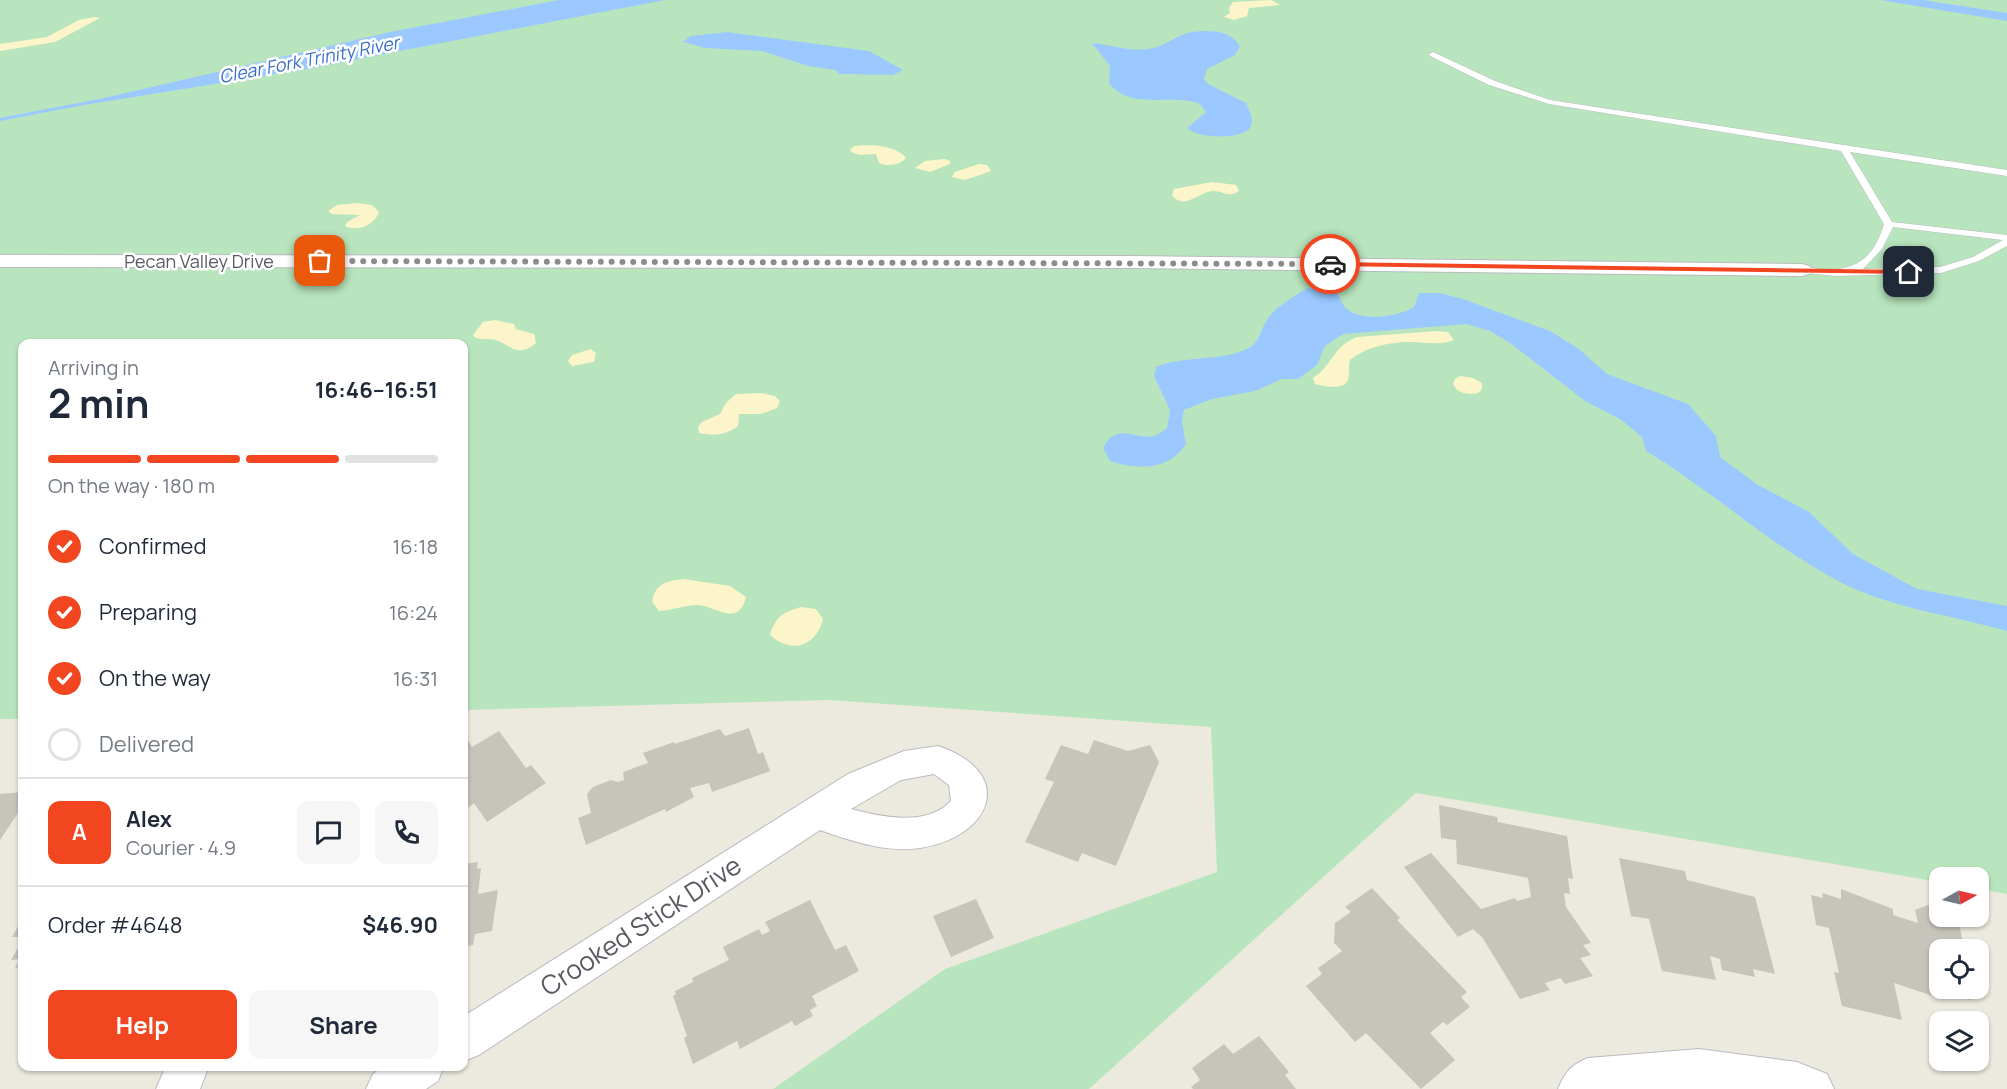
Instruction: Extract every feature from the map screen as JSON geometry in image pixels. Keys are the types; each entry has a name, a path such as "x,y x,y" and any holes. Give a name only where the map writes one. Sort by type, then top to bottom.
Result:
{"street":[{"name":"Pecan Valley Drive","path":"0,261 1130,262 1802,270"},
{"name":"Crooked Stick Drive","path":"468,1037 818,812"},
{"path":"1580,1089 1588,1080 1699,1070 1812,1089"},
{"path":"178,1089 186,1071"},
{"path":"388,1089 415,1071"}],"lane":[{"path":"1433,54 1499,86 1549,102 2007,173"},
{"path":"1844,149 1889,224 1883,242 1876,252 1847,272"},
{"path":"1889,224 2007,240"},
{"path":"1802,270 1847,272 1941,270 1976,259 2007,240"}],"green space":[{"path":"0,0 2007,0 2007,894 1989,891 1989,867 1929,867 1929,880 1416,793 1089,1089 773,1089 945,969 1217,872 1211,727 829,700 468,710 468,339 18,339 18,719 0,719"}],"sand":[{"path":"1271,0 1280,5 1249,8 1247,16 1234,20 1224,17 1230,13 1229,8 1233,2"},
{"path":"100,18 55,42 0,51 0,44 47,37 79,20"},
{"path":"875,145 890,148 906,158 897,164 882,164 879,163 876,154 860,155 851,152 854,146"},
{"path":"945,159 950,161 950,164 930,172 915,168 925,161"},
{"path":"979,164 987,165 991,171 965,180 952,177 955,172"},
{"path":"1212,182 1236,185 1239,191 1228,194 1212,191 1187,201 1181,201 1172,195 1174,189"},
{"path":"358,203 372,205 379,212 377,217 365,227 345,226 347,222 360,215 332,214 328,211 337,205"},
{"path":"495,320 514,324 516,329 534,334 536,343 520,350 496,340 478,339 473,335 483,322"},
{"path":"1448,332 1454,340 1439,343 1396,343 1371,348 1350,360 1349,378 1342,386 1315,384 1313,378 1326,367 1337,351 1357,337"},
{"path":"591,349 596,353 594,362 572,366 568,361 572,355"},
{"path":"1460,376 1473,378 1482,383 1482,389 1474,394 1460,392 1453,384"},
{"path":"761,393 775,396 780,401 777,408 761,414 739,414 738,426 724,433 699,433 698,427 702,422 720,414 726,403 736,394"},
{"path":"683,579 730,586 746,597 743,606 732,613 698,605 659,611 652,602 659,587 667,582"},
{"path":"801,607 816,609 823,619 815,636 802,645 794,646 778,641 770,635 774,624 781,616"}],"water":[{"name":"Clear Fork Trinity River","path":"559,0 665,0 307,69 0,121 0,118 104,98 390,32"},
{"path":"1880,0 1923,0 2007,13 2007,21"},
{"path":"727,32 869,51 903,70 893,75 839,74 836,70 808,66 762,51 705,48 683,42 691,36"},
{"path":"1192,32 1218,32 1230,36 1240,46 1235,55 1207,69 1204,79 1208,84 1246,103 1252,123 1244,133 1228,136 1199,134 1187,128 1206,112 1200,104 1177,100 1140,99 1118,92 1109,83 1110,66 1092,43 1140,50 1157,47"},
{"path":"1307,288 1334,291 1351,312 1369,317 1389,316 1407,311 1414,307 1419,293 1439,293 1463,299 1550,331 1579,349 1607,374 1688,404 1716,436 1720,457 1758,485 1809,512 1853,554 1917,589 2007,606 2007,631 1882,599 1844,584 1818,570 1646,451 1642,437 1620,419 1585,401 1510,343 1490,331 1466,324 1343,334 1325,346 1317,365 1298,379 1282,379 1255,391 1212,399 1184,410 1182,422 1186,444 1179,453 1162,464 1141,467 1110,461 1103,448 1114,435 1126,433 1146,437 1154,436 1167,428 1170,410 1154,376 1156,367 1178,361 1225,356 1247,349 1257,340 1270,315"}],"building":[{"path":"749,728 758,754 763,752 770,771 712,792 709,783 690,788 694,797 666,812 665,809 586,845 578,818 591,813 587,794 593,787 611,780 618,782 624,780 623,772 648,763 643,753 720,729 725,736"},
{"path":"499,731 526,768 531,765 546,783 487,822 474,803 468,806 468,740 472,747"},
{"path":"1094,740 1128,751 1150,745 1159,762 1116,866 1082,853 1078,862 1025,842 1054,782 1045,779 1061,745 1088,754"},
{"path":"18,792 18,813 0,840 0,794"},
{"path":"1439,805 1497,817 1498,822 1567,836 1573,879 1568,878 1570,894 1564,893 1566,907 1591,943 1583,945 1591,955 1580,958 1593,976 1565,984 1561,978 1545,983 1550,990 1520,999 1482,937 1473,929 1458,937 1404,867 1431,853 1481,909 1515,898 1517,901 1531,897 1528,878 1457,864 1456,840 1441,838"},
{"path":"1619,858 1685,871 1687,880 1755,897 1775,974 1753,969 1755,977 1722,970 1720,959 1710,956 1716,980 1662,971 1649,919 1631,916"},
{"path":"478,862 477,869 481,868 478,894 498,890 492,931 475,934 473,945 468,946 468,863"},
{"path":"1372,888 1400,918 1397,920 1467,992 1461,997 1470,1007 1447,1025 1443,1022 1430,1033 1455,1060 1421,1089 1366,1033 1355,1042 1306,986 1322,974 1318,968 1342,951 1334,943 1335,923 1351,912 1345,907"},
{"path":"1841,889 1893,909 1893,915 1918,923 1915,910 1928,905 1929,927 1960,927 1962,939 1929,939 1929,995 1894,983 1902,1020 1842,1006 1834,972 1839,973 1829,928 1816,925 1811,895 1823,898 1822,893 1841,899"},
{"path":"976,899 994,938 951,957 933,916"},
{"path":"810,900 835,950 846,945 859,971 812,996 817,1006 810,1010 813,1016 795,1026 792,1021 740,1049 737,1041 693,1064 684,1038 687,1036 673,996 676,994 675,991 693,982 692,978 729,960 723,947 759,929 762,935 770,931 765,922"},
{"path":"18,926 18,937 12,937"},
{"path":"18,948 18,959 11,960"},
{"path":"1259,1036 1289,1072 1285,1075 1296,1089 1193,1089 1191,1087 1200,1080 1192,1068 1224,1044 1233,1054"}],"way so far":[{"path":"320,261 652,260 1330,264"}],"route":[{"path":"1330,264 1909,272"}]}
